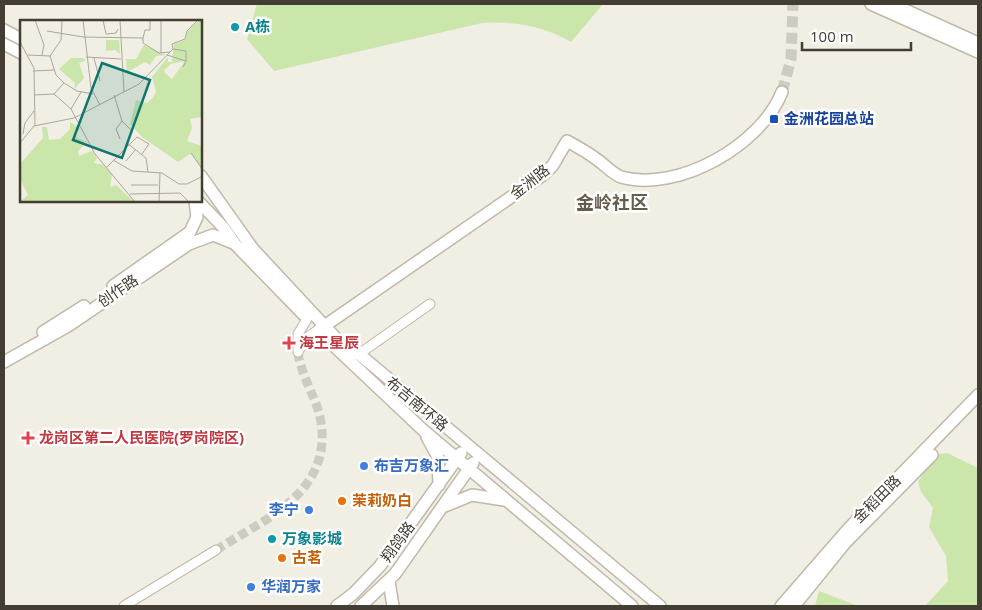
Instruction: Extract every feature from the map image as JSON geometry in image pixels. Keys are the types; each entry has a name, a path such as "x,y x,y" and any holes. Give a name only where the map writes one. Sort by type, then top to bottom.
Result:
{"street":[{"path":"871,4 978,52"},
{"path":"892,4 978,43"},
{"path":"4,30 20,39"},
{"path":"4,44 20,52"},
{"name":"金洲路","path":"322,328 543,175 553,165 567,140 598,160 618,176 644,180 681,174 714,162 759,127 776,106 782,92"},
{"name":"布吉南环路","path":"202,177 253,249 352,364 424,430 632,606"},
{"name":"创作路","path":"4,354 66,322 190,232 197,217 196,202"},
{"name":"布吉南环路","path":"197,202 307,319 322,328 346,349 359,354 660,606"},
{"name":"创作路","path":"4,362 200,238 213,235 222,237 235,244"},
{"path":"359,354 430,304"},
{"path":"307,319 298,334 298,352 304,339 322,328"},
{"name":"金稻田路","path":"781,606 849,528 978,395"},
{"name":"金稻田路","path":"794,606 845,543 978,407"},
{"path":"424,430 438,457 439,484"},
{"name":"翔鸽路","path":"337,606 353,594 380,566 458,459 466,445"},
{"name":"翔鸽路","path":"361,606 389,581 479,455"},
{"path":"442,508 472,495 508,501"},
{"path":"124,606 216,550"},
{"path":"389,581 393,606"}],"green space":[{"path":"257,4 603,4 571,42 539,28 517,24 482,23 274,71 247,39"},
{"path":"947,453 978,468 978,606 925,606 948,581 946,556 929,527 933,508 921,492 918,482 935,455"},
{"path":"819,591 858,606 815,606"}],"tunnel":[{"path":"782,92 791,59 793,4"},
{"path":"216,550 256,526 293,499 307,483 317,464 322,443 320,417 302,369 298,352"}],"place":[{"name":"A栋","path":"235,27"},
{"name":"金洲花园总站","path":"774,119"},
{"name":"海王星辰","path":"289,343"},
{"name":"龙岗区第二人民医院(罗岗院区)","path":"28,438"},
{"name":"布吉万象汇","path":"364,466"},
{"name":"茉莉奶白","path":"342,501"},
{"name":"李宁","path":"309,510"},
{"name":"万象影城","path":"272,539"},
{"name":"古茗","path":"282,558"},
{"name":"华润万家","path":"251,587"}],"district":[{"name":"金岭社区","path":"612,203"}]}
